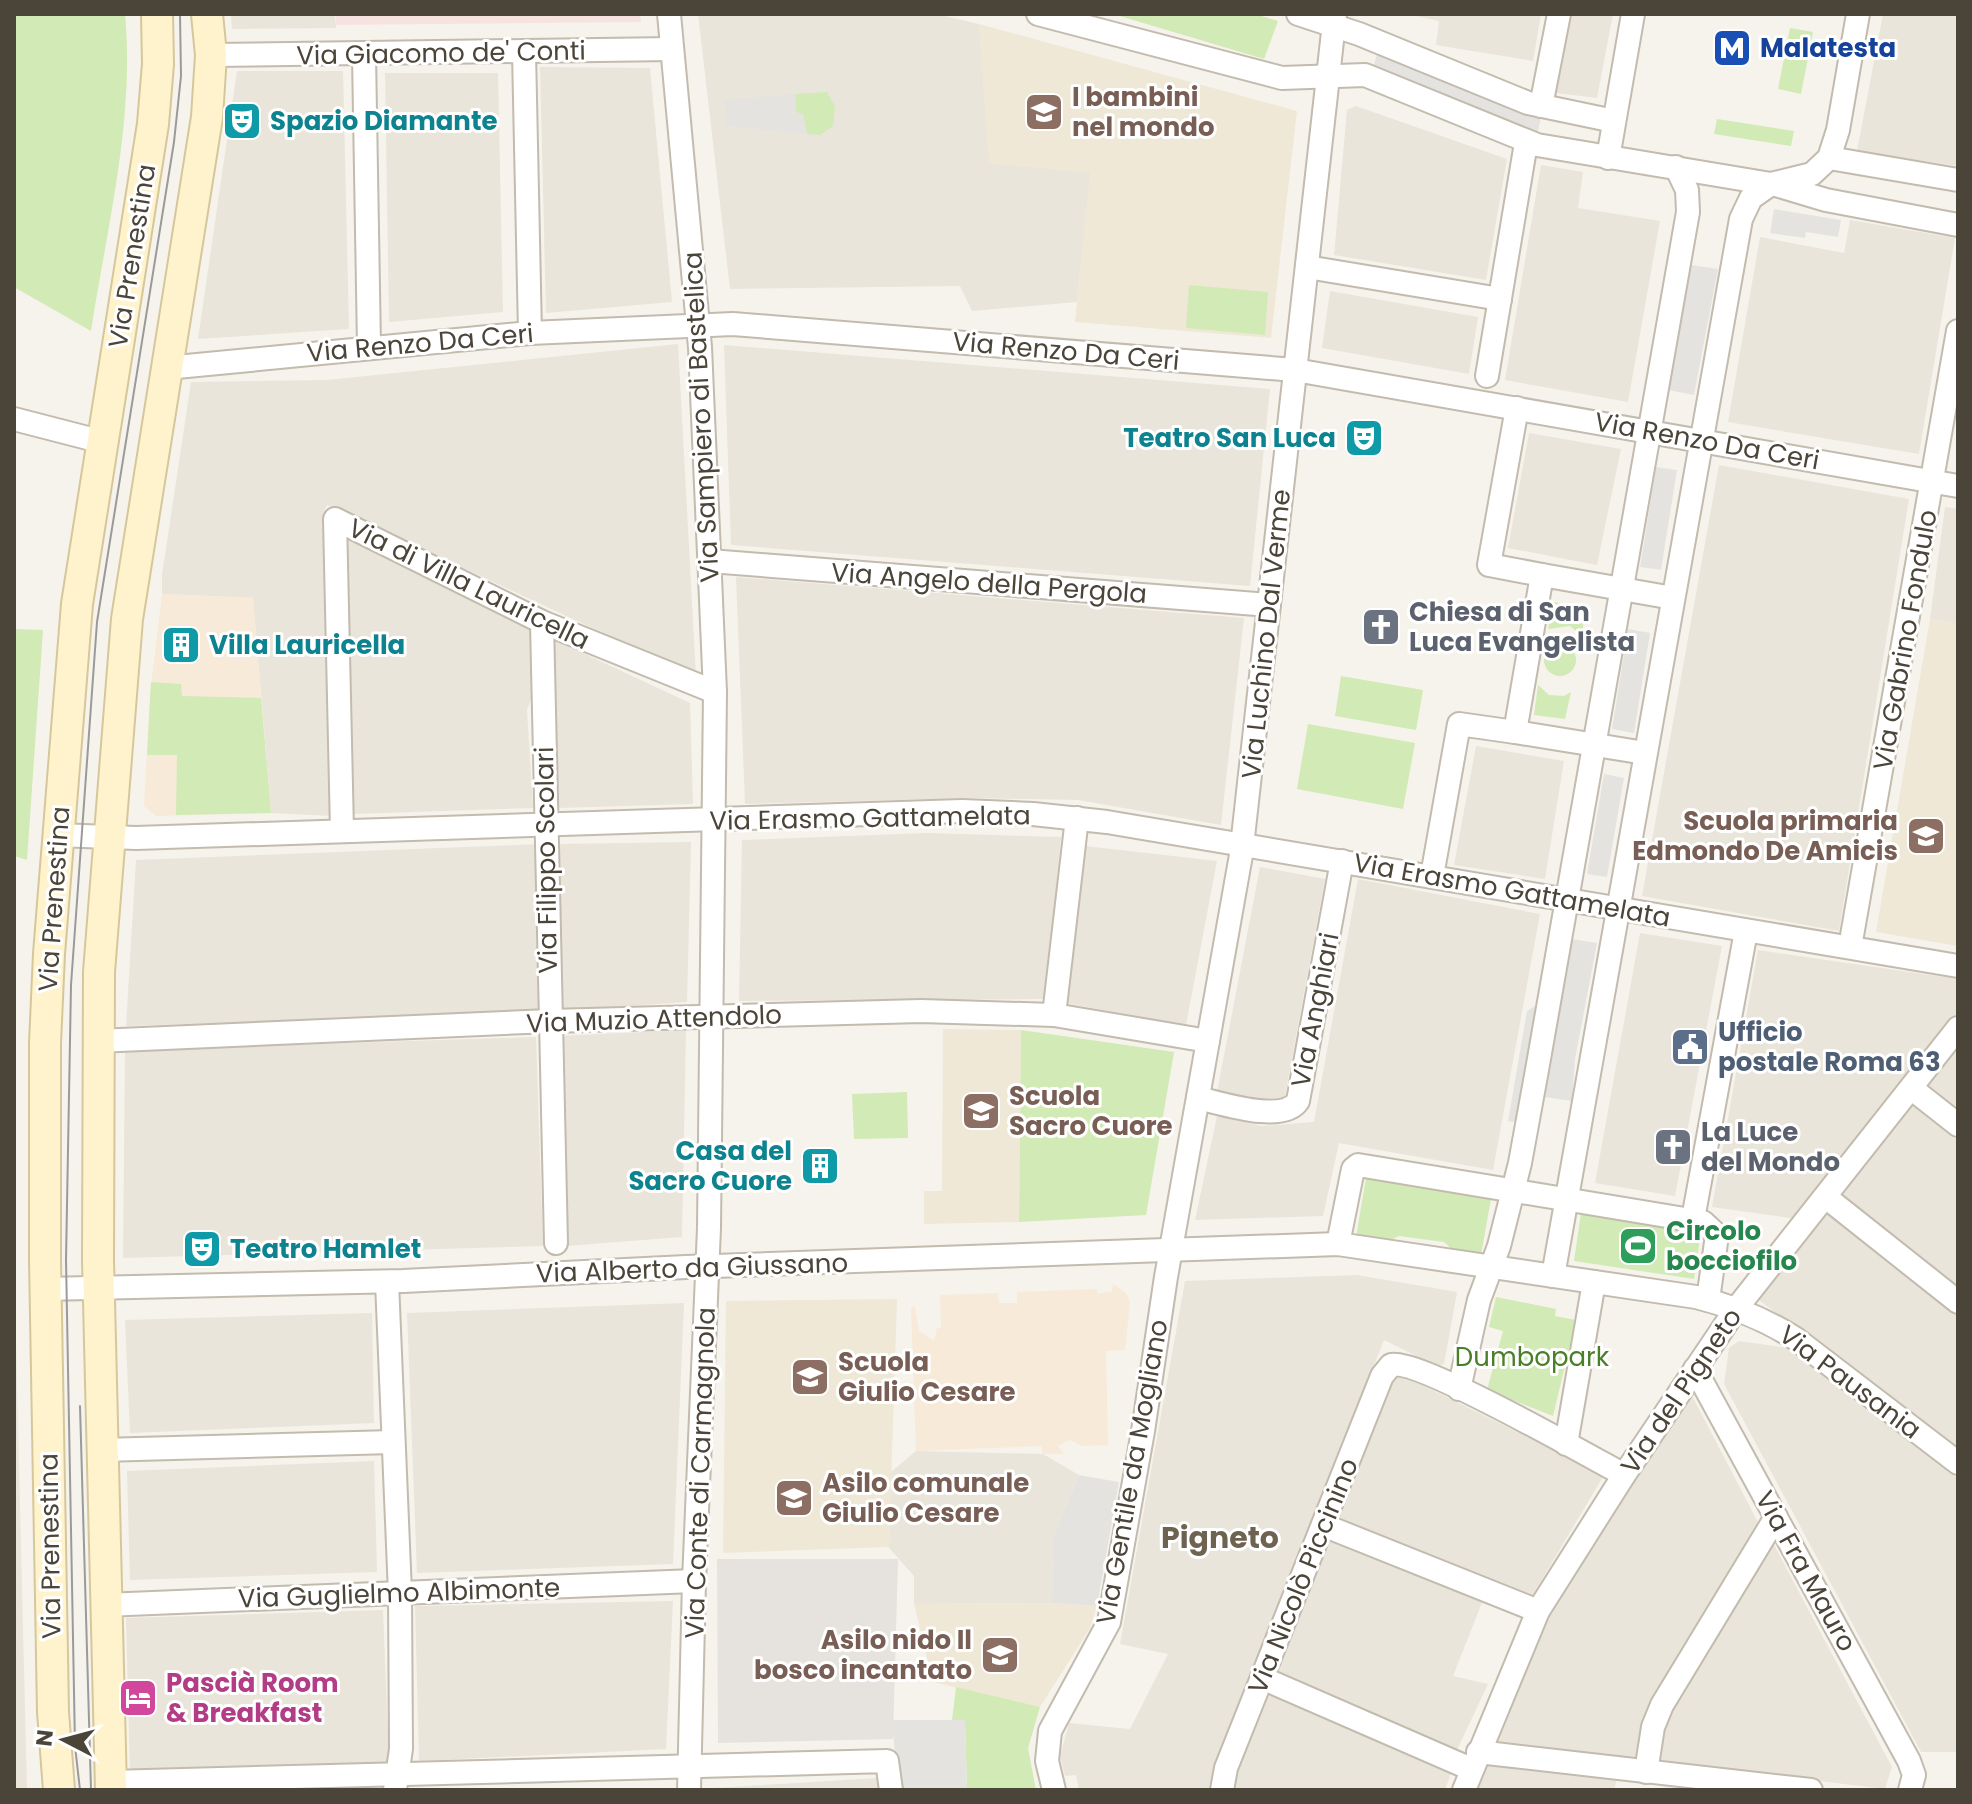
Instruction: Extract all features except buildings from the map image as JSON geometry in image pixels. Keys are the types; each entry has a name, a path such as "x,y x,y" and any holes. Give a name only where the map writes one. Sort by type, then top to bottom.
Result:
{"main road":[{"name":"Via Prenestina","path":"59,1790 53,1712 45,1289 45,1043 57,835 75,624 154,113 158,64 157,14"},
{"name":"Via Prenestina","path":"111,1786 101,1450 97,1041 109,837 127,619 206,127 211,55 207,14"}],"street":[{"name":"Via Sampiero di Bastelica","path":"669,14 699,323 715,692 715,821"},
{"path":"1038,14 1274,77 1298,80 1365,75 1526,143 1771,184 1818,198 1958,225"},
{"path":"1298,14 1334,19 1541,106 1614,121"},
{"path":"1541,106 1559,14"},
{"path":"1608,158 1633,14"},
{"path":"1553,1276 1741,219 1751,198 1771,184 1812,174 1829,158 1840,120 1858,14"},
{"name":"Via Luchino Dal Verme","path":"1171,1250 1242,844 1334,19"},
{"name":"Via Giacomo de' Conti","path":"211,55 672,49"},
{"path":"524,52 530,333"},
{"path":"364,55 369,346"},
{"path":"1487,376 1526,143"},
{"path":"1829,158 1958,180"},
{"path":"1624,1475 1459,1389 1476,1310 1512,1191 1688,212 1687,190 1676,167"},
{"path":"1307,267 1500,299"},
{"name":"Via Renzo Da Ceri","path":"166,368 369,346 699,323 1295,370 1958,486"},
{"name":"Via Gabrino Fondulo","path":"1850,947 1957,343"},
{"path":"1517,408 1489,565 1673,598"},
{"path":"14,419 103,442"},
{"name":"Via di Villa Lauricella","path":"342,831 335,519 542,622 715,692"},
{"name":"Via Angelo della Pergola","path":"710,561 1269,605"},
{"path":"1515,732 1542,575"},
{"name":"Via Filippo Scolari","path":"542,622 556,1243"},
{"path":"1432,876 1459,724 1645,753"},
{"name":"Via Erasmo Gattamelata","path":"57,835 109,837 545,826 962,811 1077,818 1958,966"},
{"path":"1054,1015 1077,818"},
{"name":"Via Conte di Carmagnola","path":"690,1779 694,1581 708,1266 715,821"},
{"name":"Via Anghiari","path":"1198,1098 1273,1112 1289,1111 1298,1101 1342,861"},
{"path":"1693,1219 1746,931"},
{"name":"Via Muzio Attendolo","path":"97,1041 550,1021 921,1011 1054,1015 1208,1041"},
{"name":"Via del Pigneto","path":"1471,1770 1538,1611 1624,1475 1736,1309 1827,1198 1958,1028"},
{"path":"1911,1088 1958,1125"},
{"path":"1338,1244 1353,1169 1358,1165 1693,1219 1708,1224 1717,1235 1708,1300"},
{"path":"1827,1198 1958,1302"},
{"name":"Via Alberto da Giussano","path":"45,1289 387,1282 708,1266 1338,1244 1553,1276"},
{"name":"Via Gentile da Mogliano","path":"1051,1783 1046,1754 1051,1726 1107,1630 1171,1250"},
{"name":"Via Pausania","path":"1553,1276 1708,1300 1774,1325 1958,1463"},
{"path":"387,1282 400,1593 401,1749 396,1782"},
{"path":"1566,1444 1594,1282"},
{"name":"Via Nicolò Piccinino","path":"1222,1790 1226,1768 1382,1376 1391,1365 1405,1364 1459,1389"},
{"name":"Via Fra Mauro","path":"1695,1369 1776,1517 1912,1782"},
{"path":"101,1450 393,1442"},
{"path":"1646,1772 1653,1727 1662,1705 1776,1517"},
{"path":"1323,1525 1538,1611"},
{"name":"Via Guglielmo Albimonte","path":"104,1605 694,1581"},
{"path":"1262,1678 1471,1770 1620,1779 1646,1772 1811,1790"},
{"path":"111,1786 690,1779 887,1761 891,1790"}],"shaded area":[{"path":"231,14 335,14 336,28 232,29"},
{"path":"336,14 640,14 641,22 336,25"},
{"path":"698,14 936,14 979,24 990,163 1091,172 1077,302 972,311 960,286 730,289"},
{"path":"1407,14 1541,14 1533,61 1436,45 1439,21"},
{"path":"1570,14 1613,14 1597,98 1556,93"},
{"path":"1883,14 1958,14 1958,166 1857,151"},
{"path":"979,24 1297,111 1271,338 1075,322 1090,173 989,163"},
{"path":"1378,49 1542,113 1537,136 1373,70"},
{"path":"540,67 650,68 672,302 546,313"},
{"path":"237,71 343,71 349,329 198,339"},
{"path":"385,73 498,73 503,312 389,322"},
{"path":"795,94 796,112 803,115 807,134 727,126 724,100"},
{"path":"1356,106 1507,159 1486,280 1334,255 1347,110"},
{"path":"1541,165 1583,172 1578,208 1660,221 1628,402 1505,380"},
{"path":"1774,209 1841,220 1838,237 1806,232 1805,238 1770,233"},
{"path":"1850,220 1955,238 1919,454 1728,422 1760,237 1844,253"},
{"path":"1691,265 1718,269 1694,395 1668,390"},
{"path":"1330,291 1478,317 1469,374 1322,348"},
{"path":"678,344 696,676 327,505 323,513 333,816 271,813 253,598 162,594 162,575 191,382 327,380"},
{"path":"724,345 1270,389 1250,586 731,545"},
{"path":"1529,433 1621,449 1597,565 1508,548"},
{"path":"1719,465 1909,499 1839,931 1642,896"},
{"path":"1656,467 1677,470 1661,570 1640,567"},
{"path":"1945,507 1958,509 1958,624 1930,619"},
{"path":"349,536 533,629 533,694 527,710 533,808 353,814 341,541"},
{"path":"736,577 1244,618 1221,825 1078,800 969,798 745,804"},
{"path":"162,594 253,598 271,813 156,816 144,806 150,694"},
{"name":"Scuola primaria Edmondo De Amicis","path":"1930,619 1958,624 1958,946 1876,932"},
{"path":"1628,629 1650,633 1634,733 1612,729"},
{"path":"555,640 690,703 693,804 558,808"},
{"path":"1476,746 1564,761 1545,879 1454,865"},
{"path":"1604,774 1624,778 1607,877 1587,874"},
{"path":"928,833 1061,837 1045,999 739,1001 742,840"},
{"path":"691,842 687,1002 558,1011 556,844"},
{"path":"540,844 545,1012 126,1026 136,860"},
{"path":"1085,846 1217,861 1186,1025 1065,1003"},
{"path":"1260,867 1325,879 1284,1101 1217,1092"},
{"path":"1358,879 1540,914 1493,1170 1339,1143 1323,1216 1195,1220 1217,1116 1262,1126 1314,1122"},
{"path":"1640,933 1722,946 1675,1196 1595,1183"},
{"path":"1572,939 1597,943 1575,1059 1572,1101 1545,1097"},
{"path":"1758,950 1958,979 1958,1011 1804,1220 1712,1207"},
{"path":"1542,1002 1520,1123 1508,1121 1527,1011"},
{"name":"Scuola Sacro Cuore","path":"943,1029 1021,1030 1019,1222 924,1224 924,1191 942,1191"},
{"path":"686,1030 682,1237 566,1246 558,1036"},
{"path":"536,1037 543,1246 123,1258 125,1050"},
{"path":"1958,1043 1958,1116 1922,1088"},
{"path":"1913,1101 1958,1137 1958,1290 1838,1197"},
{"path":"1826,1209 1958,1315 1958,1452 1755,1297"},
{"path":"1357,1275 1457,1292 1444,1364 1437,1366 1384,1340 1213,1776 1213,1790 1079,1790 1076,1775 1065,1776 1060,1756 1069,1723 1130,1729 1168,1654 1120,1644 1185,1281"},
{"path":"1113,1284 1126,1293 1130,1303 1125,1350 1106,1351 1108,1445 1081,1446 1070,1440 1058,1446 1064,1454 1043,1454 1041,1446 916,1451 911,1307 915,1307 919,1331 934,1341 937,1328 941,1327 940,1295 998,1293 999,1303 1017,1303 1017,1292 1097,1289 1098,1293 1112,1292"},
{"name":"Scuola Giulio Cesare","path":"897,1299 889,1547 723,1553 726,1301"},
{"path":"15,1300 27,1790 14,1790"},
{"path":"684,1303 673,1564 417,1573 407,1313"},
{"path":"372,1313 374,1423 130,1433 125,1320"},
{"path":"1739,1341 1797,1349 1958,1478 1958,1752 1921,1752 1724,1384 1729,1348"},
{"path":"1394,1371 1604,1475 1531,1598 1337,1522"},
{"path":"1690,1392 1761,1528 1641,1760 1491,1744 1549,1602"},
{"path":"916,1451 1043,1454 1079,1475 1053,1537 1052,1603 914,1604 914,1576 889,1548 891,1472"},
{"path":"374,1461 377,1572 130,1580 127,1471"},
{"path":"1079,1475 1119,1482 1097,1606 1052,1603 1053,1537"},
{"path":"1328,1538 1483,1600 1453,1676 1488,1684 1457,1750 1271,1674"},
{"path":"1773,1543 1892,1767 1885,1789 1663,1762 1656,1753 1666,1715 1726,1624"},
{"path":"717,1559 898,1559 893,1739 718,1743"},
{"path":"673,1601 666,1749 419,1761 415,1606"},
{"name":"Asilo nido Il bosco incantato","path":"1052,1603 1097,1606 1090,1628 1040,1707 933,1682 914,1604"},
{"path":"383,1610 389,1762 130,1773 126,1618"},
{"path":"1266,1692 1452,1770 1445,1790 1231,1790 1231,1776"},
{"path":"892,1720 965,1720 967,1790 898,1790"},
{"path":"1482,1763 1617,1779 1614,1790 1473,1790"},
{"path":"880,1778 882,1790 712,1790 712,1788"}],"green space":[{"path":"14,14 125,14 127,54 123,133 91,331 14,287"},
{"path":"1113,14 1255,14 1278,21 1264,59"},
{"path":"1790,28 1813,32 1801,94 1778,89"},
{"path":"827,92 835,107 833,126 820,135 807,134 803,115 796,112 795,94"},
{"path":"1717,119 1794,131 1791,146 1714,134"},
{"path":"1189,285 1268,292 1265,335 1186,328"},
{"path":"1554,602 1585,607 1582,636 1570,626 1548,629"},
{"path":"14,629 43,630 27,860 14,856"},
{"path":"1560,644 1572,648 1576,660 1572,672 1560,676 1548,672 1544,660 1548,648"},
{"path":"1341,676 1423,690 1416,730 1335,716"},
{"path":"151,682 181,684 182,696 261,698 271,813 176,815 177,755 147,755"},
{"path":"1538,685 1549,695 1564,696 1571,692 1565,719 1534,715"},
{"path":"1308,724 1415,743 1403,809 1297,789"},
{"path":"1021,1030 1174,1052 1146,1215 1019,1222"},
{"path":"907,1092 908,1138 854,1139 852,1094"},
{"path":"1366,1178 1491,1199 1481,1255 1454,1251 1444,1242 1399,1236 1386,1242 1356,1237"},
{"name":"Circolo bocciofilo","path":"1581,1213 1701,1232 1694,1279 1574,1261"},
{"name":"Dumbopark","path":"1496,1297 1556,1309 1555,1316 1576,1320 1553,1416 1487,1390 1503,1331 1489,1327"},
{"path":"956,1687 1040,1707 1028,1748 1036,1790 967,1790 965,1721 952,1720"}],"tram line":[{"path":"80,1790 75,1746 66,1260 71,985 97,622 174,142 181,76 180,14"},
{"path":"80,1406 91,1790"}],"place":[{"name":"Malatesta","path":"1732,48"},
{"name":"I bambini nel mondo","path":"1044,112"},
{"name":"Spazio Diamante","path":"242,121"},
{"name":"Teatro San Luca","path":"1364,438"},
{"name":"Chiesa di San Luca Evangelista","path":"1381,627"},
{"name":"Villa Lauricella","path":"181,645"},
{"name":"Scuola primaria Edmondo De Amicis","path":"1926,836"},
{"name":"Ufficio postale Roma 63","path":"1690,1047"},
{"name":"Scuola Sacro Cuore","path":"981,1111"},
{"name":"La Luce del Mondo","path":"1673,1147"},
{"name":"Casa del Sacro Cuore","path":"820,1166"},
{"name":"Circolo bocciofilo","path":"1638,1246"},
{"name":"Teatro Hamlet","path":"202,1249"},
{"name":"Scuola Giulio Cesare","path":"810,1377"},
{"name":"Asilo comunale Giulio Cesare","path":"794,1498"},
{"name":"Asilo nido Il bosco incantato","path":"1000,1655"},
{"name":"Pascià Room & Breakfast","path":"138,1698"}],"district":[{"name":"Pigneto","path":"1220,1537"}]}
